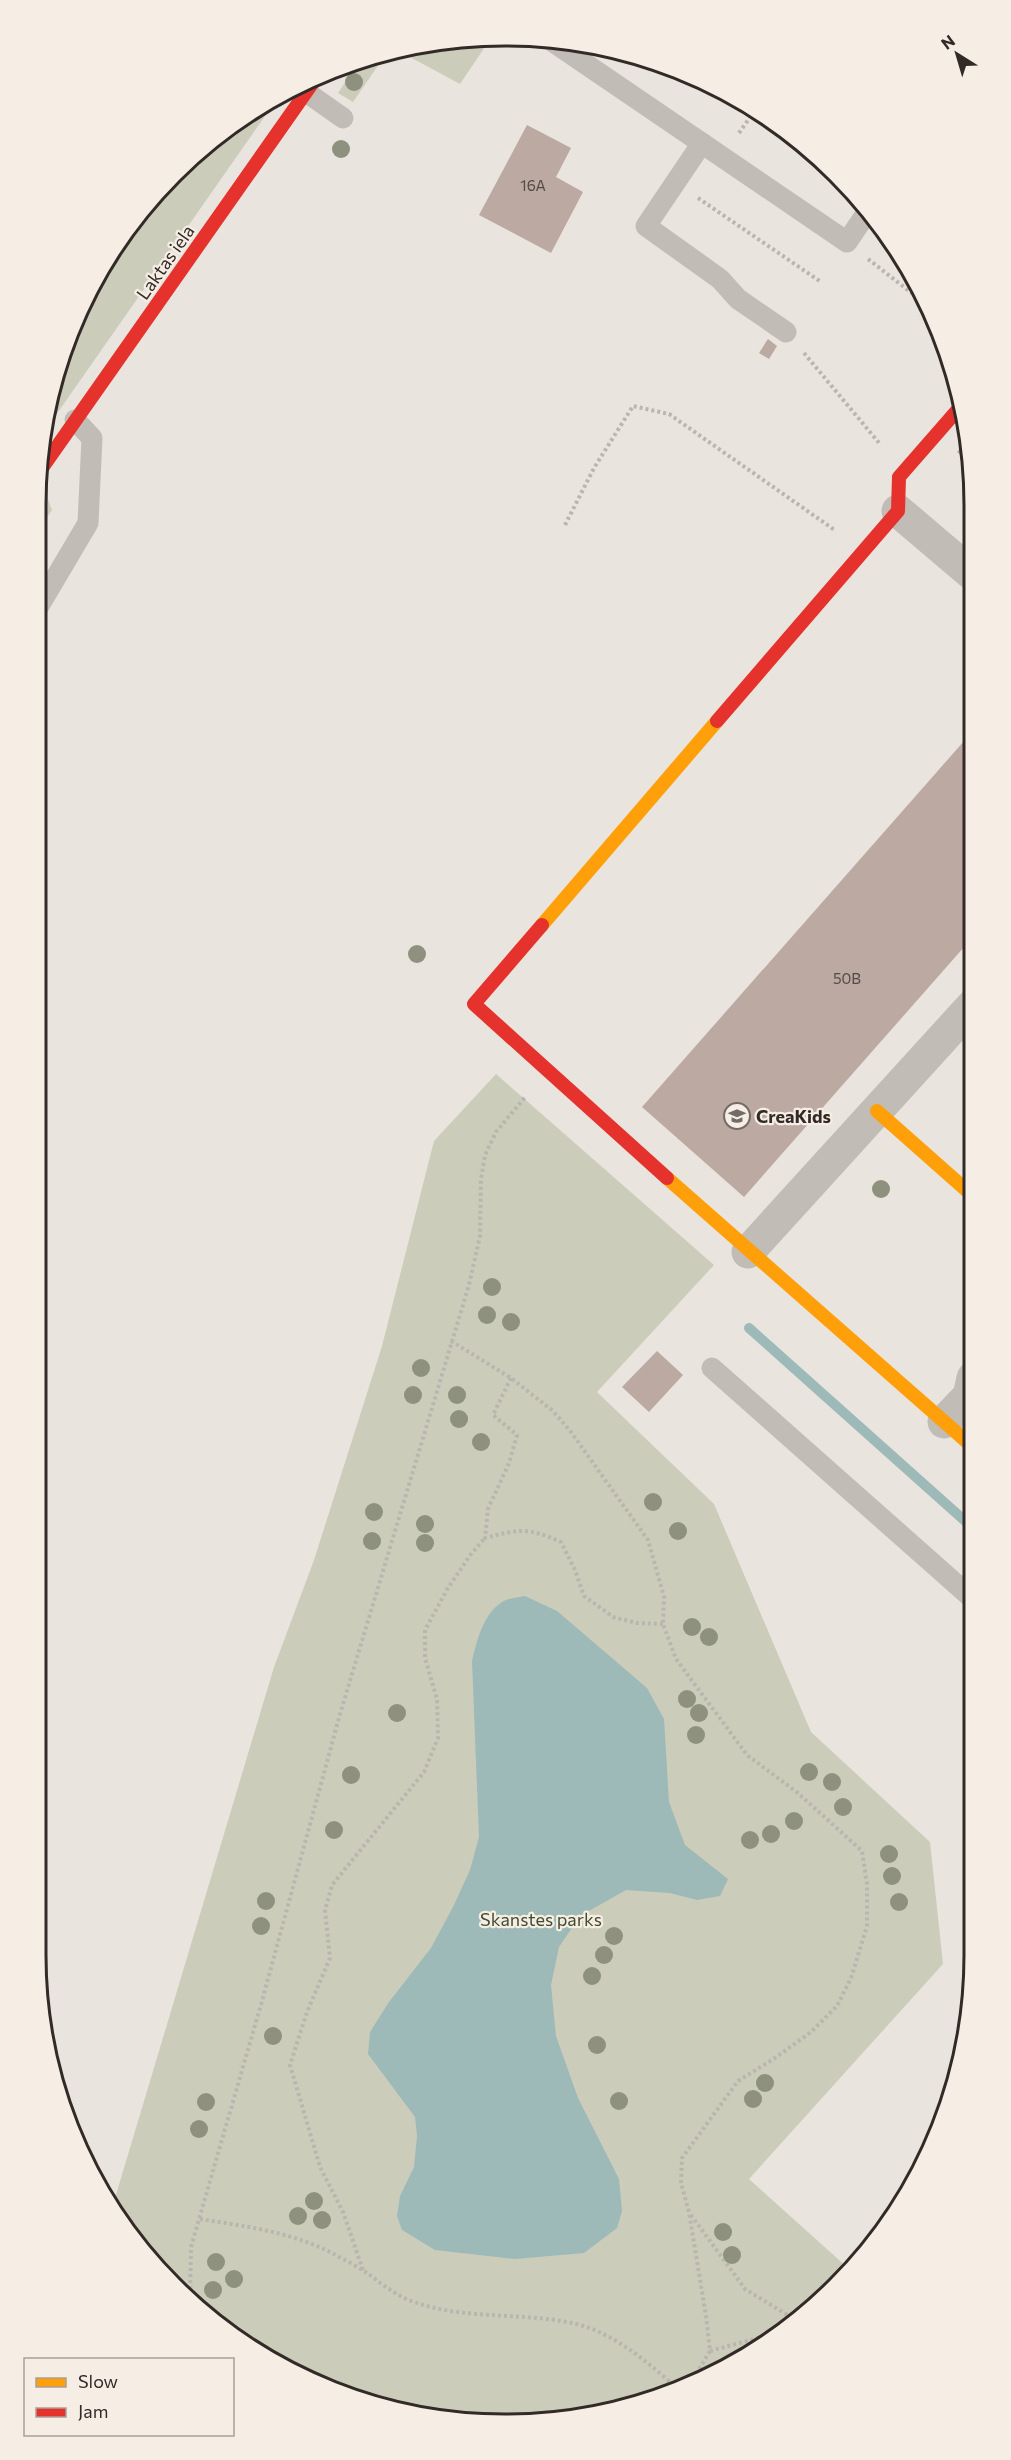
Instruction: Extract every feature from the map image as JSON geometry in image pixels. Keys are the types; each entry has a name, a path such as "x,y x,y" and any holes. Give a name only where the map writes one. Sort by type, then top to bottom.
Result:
{"street":[{"name":"Laktas iela","path":"49,458 306,92"},
{"path":"955,413 899,477 898,510 474,1004 748,1252 964,1439"},
{"path":"898,510 964,567"},
{"path":"748,1252 964,1015"},
{"path":"877,1111 964,1188"},
{"path":"944,1422 964,1398"}],"lane":[{"path":"565,50 847,242 863,218"},
{"path":"314,88 343,118"},
{"path":"702,143 646,226 720,279 738,299 786,332"},
{"path":"46,594 88,523 92,438 75,420"},
{"path":"711,1368 964,1591"}],"path":[{"path":"847,242 912,294"},
{"path":"786,332 904,471"},
{"path":"565,525 594,468 633,406 669,414 863,551"},
{"path":"190,2288 191,2247 340,1714 469,1285 480,1236 485,1155 496,1132 548,1071"},
{"path":"451,1341 511,1378 553,1411 571,1432 648,1540 664,1597 663,1624 676,1659 747,1755 798,1793 862,1851 867,1884 867,1926 851,1978 837,2006 811,2032 738,2081 682,2158 681,2183 689,2212 710,2351 697,2372"},
{"path":"485,1538 488,1509 517,1436 493,1414 511,1378"},
{"path":"363,2271 343,2212 320,2167 290,2065 307,2012 330,1958 325,1910 332,1885 424,1772 438,1738 437,1699 425,1658 425,1630 448,1588 485,1538 510,1531 535,1530 561,1542 575,1570 584,1596 613,1617 637,1623 663,1624"},
{"path":"689,2212 745,2289 789,2316"},
{"path":"200,2219 262,2229 329,2252 363,2271 381,2286 412,2301 440,2310 573,2323 608,2337 656,2369 671,2383"},
{"path":"710,2351 758,2338"}],"green space":[{"path":"485,47 460,84 409,57"},
{"path":"379,65 353,102 338,93 351,73"},
{"path":"267,114 55,417 81,330 94,302 124,250 160,203 181,181 226,141"},
{"path":"46,495 52,510 46,519"},
{"name":"Skanstes parks","path":"496,1074 714,1265 597,1392 714,1504 811,1732 930,1842 943,1964 749,2179 844,2264 785,2319 761,2336 709,2366 681,2379 624,2398 595,2405 536,2413 475,2413 416,2405 358,2389 302,2366 250,2336 203,2300 160,2257 116,2196 274,1667 314,1560 382,1346 434,1141"}],"water":[{"path":"525,1596 557,1611 647,1688 664,1719 669,1802 685,1845 728,1879 720,1896 697,1900 670,1893 626,1890 580,1916 559,1947 551,1985 556,2036 578,2098 619,2179 622,2211 617,2228 584,2253 515,2259 435,2250 402,2230 397,2216 400,2196 414,2167 417,2136 415,2117 368,2054 370,2032 389,2002 431,1948 470,1870 479,1837 472,1661 483,1626 492,1611 506,1600"}],"building":[{"path":"527,125 571,148 556,177 583,192 551,253 479,215"},
{"path":"768,339 777,346 769,359 759,353"},
{"path":"964,741 964,947 744,1197 642,1107"},
{"path":"657,1351 683,1375 649,1412 622,1387"}],"waterway":[{"path":"749,1328 964,1520"}],"traffic: slow":[{"path":"542,925 717,721"},
{"path":"877,1111 964,1188"},
{"path":"667,1178 964,1439"}],"traffic: jam":[{"path":"49,458 306,92"},
{"path":"717,721 898,511 899,477 955,413"},
{"path":"542,925 474,1004 667,1178"}],"place":[{"name":"CreaKids","path":"737,1116"}]}
